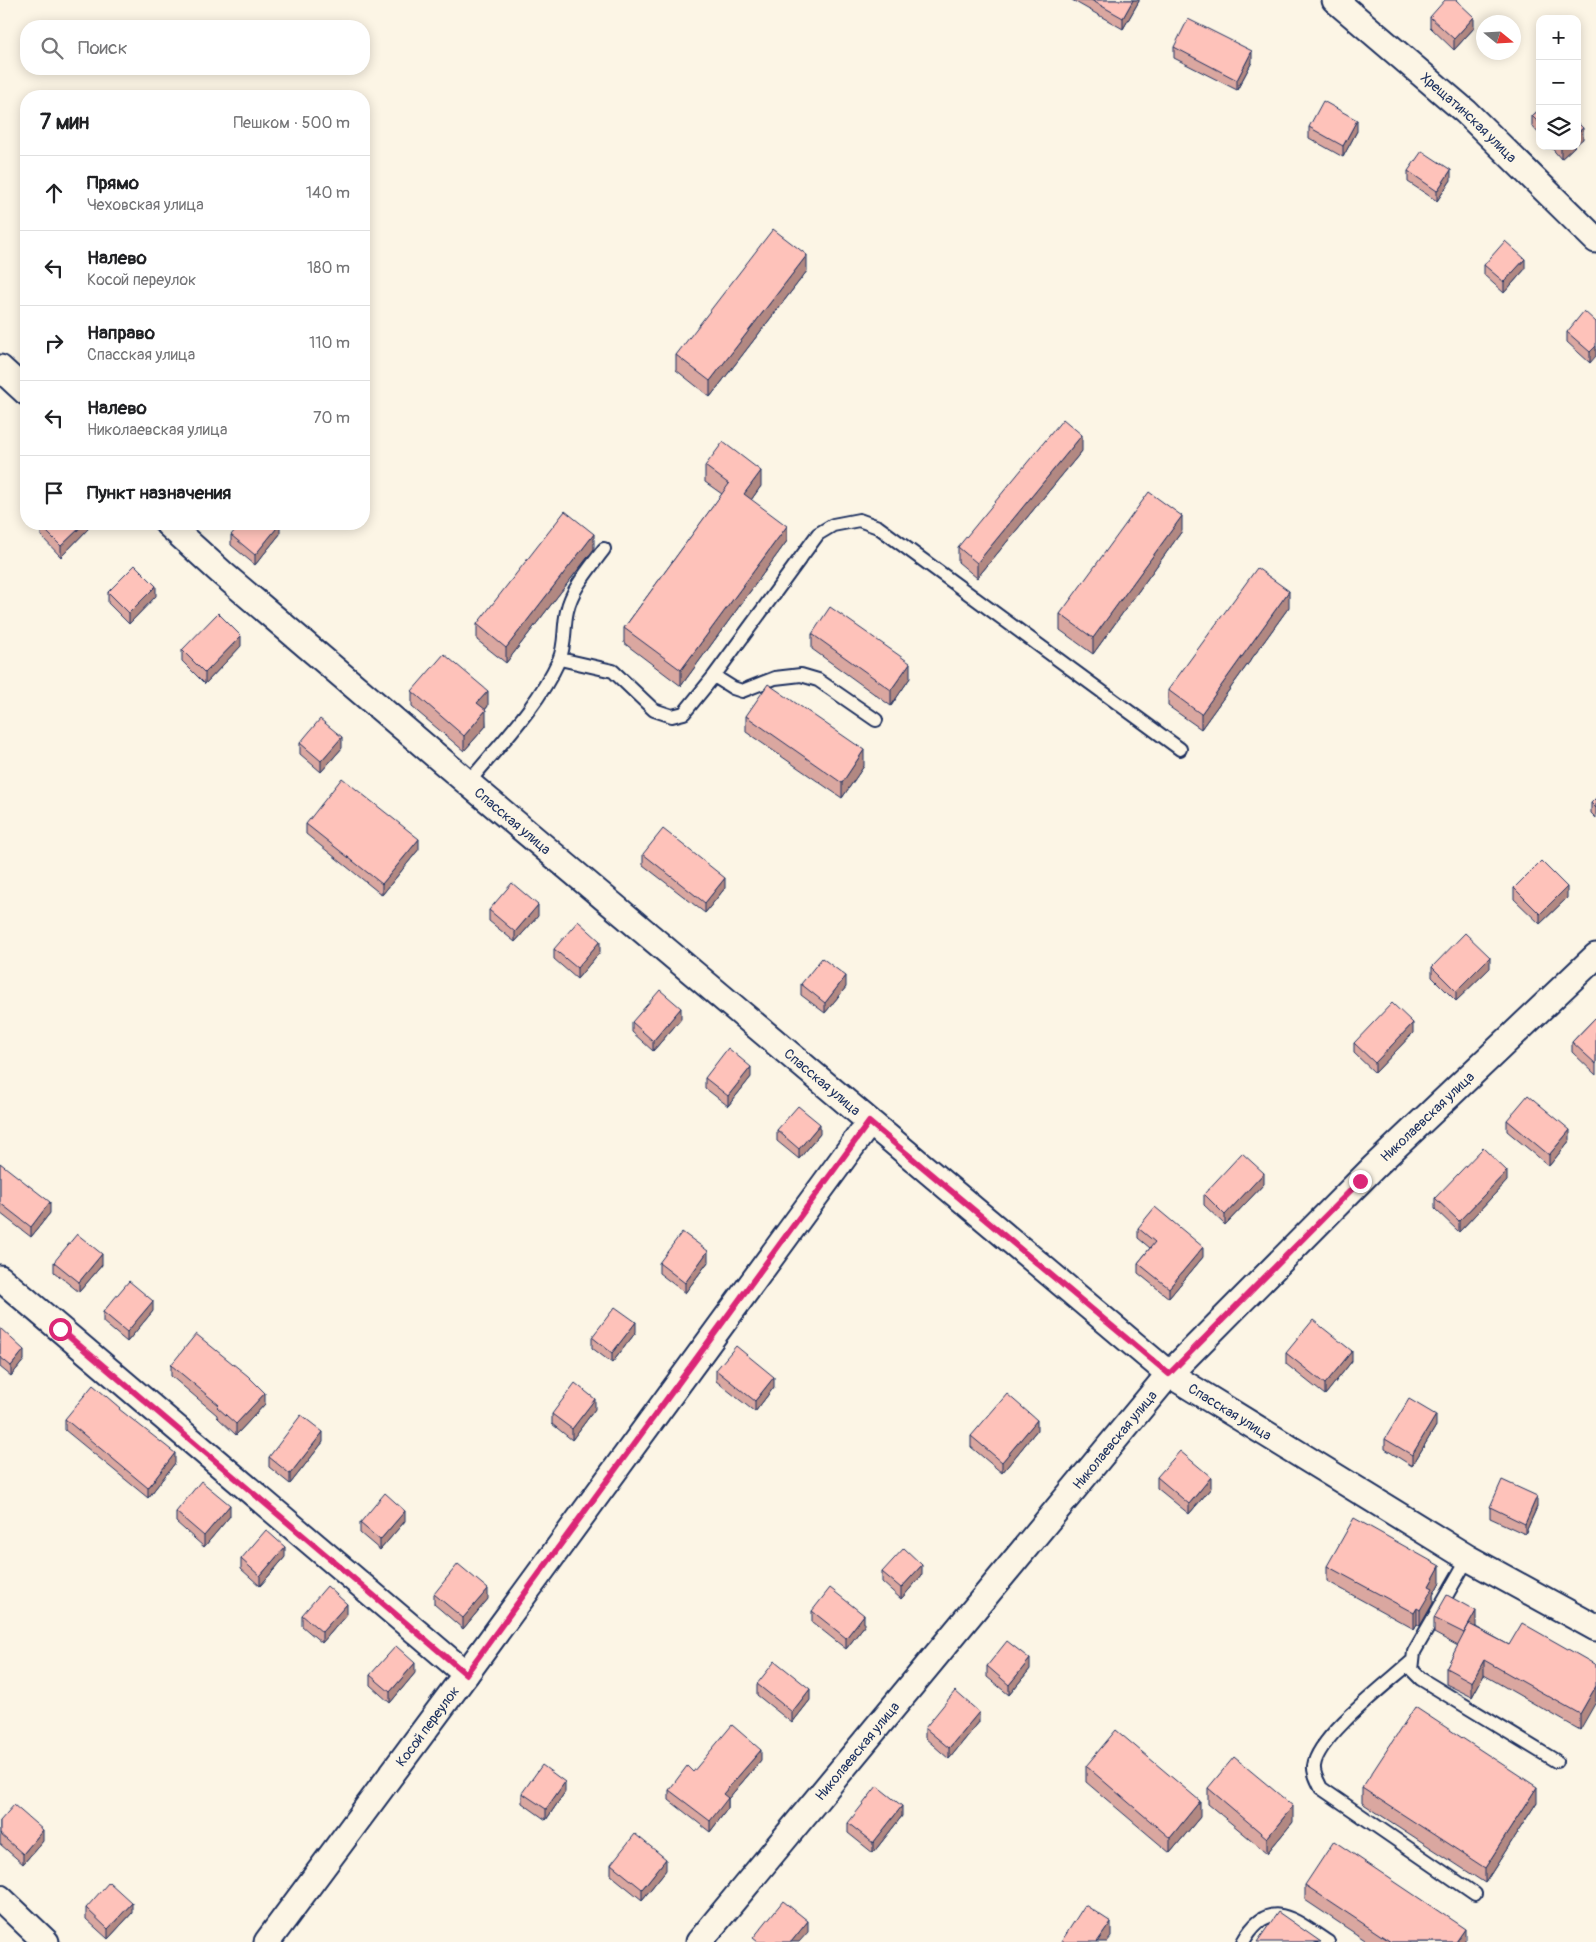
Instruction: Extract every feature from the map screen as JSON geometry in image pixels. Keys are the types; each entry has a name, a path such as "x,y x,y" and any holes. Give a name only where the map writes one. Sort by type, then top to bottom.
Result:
{"street":[{"name":"Хрещатинская улица","path":"1335,0 1466,112 1596,240"},
{"path":"0,368 20,386"},
{"name":"Спасская улица","path":"175,530 223,574 468,783 1169,1374 1468,1558 1596,1628"},
{"name":"Николаевская улица","path":"699,1942 1169,1374 1374,1167 1596,956"},
{"name":"Косой переулок","path":"267,1942 466,1674 869,1122"},
{"path":"0,1278 466,1674"},
{"path":"0,1898 46,1942"}],"lane":[{"path":"560,659 613,672 654,710 672,716 684,713 714,676 818,534 833,525 859,520 878,527 1180,749"},
{"path":"468,783 542,693 560,659 564,645 563,632 571,599 604,549"},
{"path":"714,676 733,688 742,691 775,678 802,675 818,680 876,720"},
{"path":"1468,1558 1414,1652 1412,1670 1421,1679 1556,1761"},
{"path":"1412,1662 1356,1710 1330,1737 1318,1755 1314,1766 1315,1775 1321,1788 1474,1894"},
{"path":"1243,1942 1251,1928 1261,1918 1277,1915 1293,1919 1328,1942"}],"building":[{"path":"1091,0 1133,0 1123,18"},
{"path":"1445,0 1456,0 1474,17 1454,39 1430,17"},
{"path":"1188,19 1252,51 1237,80 1174,47"},
{"path":"1323,101 1357,120 1343,146 1309,127"},
{"path":"1422,151 1451,170 1437,191 1408,171"},
{"path":"773,229 807,255 710,381 676,355"},
{"path":"1505,241 1525,259 1504,282 1484,265"},
{"path":"1584,311 1596,322 1596,346 1590,352 1567,332"},
{"path":"1063,419 1082,435 977,563 958,547"},
{"path":"723,442 761,471 744,494 787,526 681,670 624,628 729,484 705,466"},
{"path":"1149,492 1182,516 1093,638 1060,614"},
{"path":"565,511 594,534 506,648 477,624"},
{"path":"45,530 78,530 61,546"},
{"path":"235,530 275,530 255,555 231,535"},
{"path":"135,565 156,586 129,613 108,592"},
{"path":"1257,568 1289,591 1201,714 1168,690"},
{"path":"830,607 910,663 891,690 812,634"},
{"path":"218,613 241,636 205,673 182,650"},
{"path":"444,654 488,691 477,703 486,710 464,736 412,691"},
{"path":"768,684 864,750 842,783 746,716"},
{"path":"320,719 342,737 321,761 300,743"},
{"path":"342,778 419,839 382,884 306,824"},
{"path":"1596,798 1596,808 1591,803"},
{"path":"663,829 725,878 705,903 643,854"},
{"path":"1541,861 1567,887 1540,914 1514,888"},
{"path":"512,883 538,905 515,932 489,910"},
{"path":"578,921 600,941 577,968 554,949"},
{"path":"1465,933 1490,957 1456,991 1432,967"},
{"path":"822,958 846,976 825,1003 801,984"},
{"path":"660,990 681,1008 653,1041 632,1022"},
{"path":"1392,1003 1413,1023 1375,1063 1354,1043"},
{"path":"1596,1017 1596,1064 1572,1042"},
{"path":"728,1048 751,1067 728,1096 705,1078"},
{"path":"1528,1095 1570,1130 1549,1155 1507,1120"},
{"path":"798,1106 820,1124 799,1149 777,1130"},
{"path":"1483,1148 1507,1171 1459,1221 1435,1198"},
{"path":"1242,1153 1264,1173 1225,1215 1204,1194"},
{"path":"0,1163 50,1202 31,1227 0,1203"},
{"path":"1155,1207 1203,1247 1169,1288 1138,1263 1155,1242 1138,1228"},
{"path":"682,1232 708,1251 685,1283 659,1263"},
{"path":"77,1234 102,1254 79,1282 54,1262"},
{"path":"129,1281 153,1301 127,1332 103,1312"},
{"path":"615,1307 636,1322 612,1353 592,1337"},
{"path":"1313,1320 1352,1351 1325,1384 1286,1353"},
{"path":"0,1328 24,1350 11,1366 0,1357"},
{"path":"196,1334 248,1376 265,1393 236,1424 217,1407 219,1405 171,1365"},
{"path":"736,1346 774,1377 755,1401 716,1370"},
{"path":"575,1383 595,1399 572,1429 552,1414"},
{"path":"93,1385 119,1409 175,1453 148,1488 65,1419"},
{"path":"1007,1394 1037,1420 1002,1462 971,1436"},
{"path":"1409,1399 1436,1415 1412,1455 1385,1439"},
{"path":"301,1415 323,1432 290,1474 269,1457"},
{"path":"1180,1451 1211,1477 1189,1504 1157,1477"},
{"path":"1502,1480 1537,1496 1525,1524 1490,1507"},
{"path":"201,1481 230,1505 204,1536 176,1512"},
{"path":"385,1493 405,1511 380,1540 360,1523"},
{"path":"1354,1518 1440,1566 1429,1586 1433,1588 1420,1610 1417,1608 1414,1613 1327,1566"},
{"path":"266,1530 285,1547 260,1576 241,1559"},
{"path":"904,1548 922,1565 901,1588 882,1572"},
{"path":"458,1564 488,1589 463,1618 434,1594"},
{"path":"327,1586 347,1604 322,1632 302,1615"},
{"path":"830,1588 864,1615 846,1638 812,1611"},
{"path":"1447,1595 1476,1611 1464,1633 1434,1618"},
{"path":"1522,1623 1596,1665 1596,1686 1580,1714 1484,1660 1472,1682 1446,1668 1469,1624 1509,1645"},
{"path":"1007,1641 1030,1659 1009,1685 987,1666"},
{"path":"396,1646 415,1663 390,1692 370,1675"},
{"path":"775,1661 810,1689 792,1712 757,1684"},
{"path":"955,1691 979,1712 949,1748 925,1728"},
{"path":"1415,1707 1537,1787 1485,1868 1362,1788"},
{"path":"732,1725 761,1750 723,1794 728,1798 710,1821 669,1790 687,1766 693,1772"},
{"path":"1116,1730 1200,1801 1170,1838 1086,1766"},
{"path":"1234,1757 1293,1806 1267,1838 1208,1788"},
{"path":"542,1765 565,1782 546,1809 522,1793"},
{"path":"877,1786 902,1806 873,1843 848,1823"},
{"path":"14,1805 43,1830 23,1854 0,1834 0,1821"},
{"path":"635,1834 666,1859 642,1889 611,1864"},
{"path":"1334,1841 1465,1929 1456,1942 1391,1942 1305,1885"},
{"path":"109,1882 132,1903 108,1929 86,1908"},
{"path":"783,1901 808,1921 791,1942 758,1942 753,1938"},
{"path":"1085,1905 1111,1922 1097,1942 1061,1942"},
{"path":"1278,1912 1321,1942 1257,1942"}],"route":[{"path":"60,1329 466,1674 869,1122 1169,1374 1360,1181"}]}
